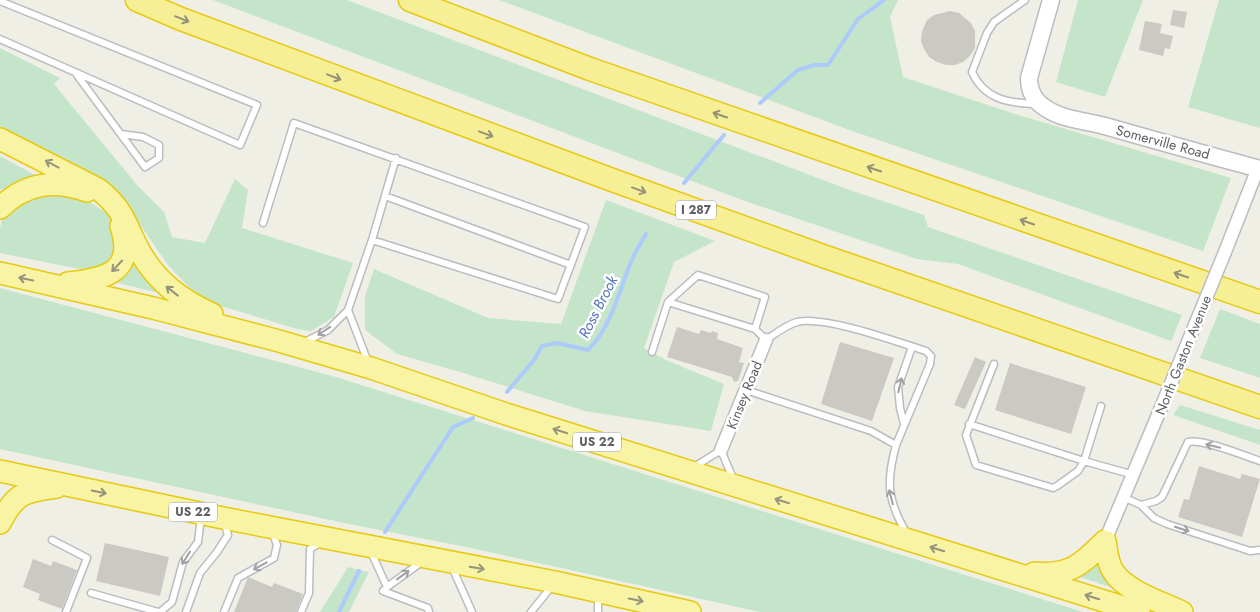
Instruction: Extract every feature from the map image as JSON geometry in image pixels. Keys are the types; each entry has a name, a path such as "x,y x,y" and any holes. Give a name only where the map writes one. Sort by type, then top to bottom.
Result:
{"highway":[{"name":"I 287","path":"137,0 554,159 823,256 1260,407"},
{"path":"410,0 599,72 1260,302"},
{"path":"0,139 98,189 106,195 125,218 147,263 164,285 174,293 206,311 288,344"},
{"path":"0,208 11,198 25,190 40,185 56,184 86,190 97,196 116,216 125,238 126,249 123,260 116,269 106,276 94,280 52,284"},
{"name":"US 22","path":"0,273 153,308 371,368 506,414 1139,612"},
{"name":"US 22","path":"0,471 223,518 555,582 598,602 690,612"},
{"path":"0,523 9,505 23,494 38,489 69,486"},
{"path":"1009,571 1046,574 1066,572 1086,560 1105,541"},
{"path":"1105,541 1110,565 1120,580 1140,593 1182,612"}],"street":[{"path":"1038,104 1029,88 1029,78 1051,0"},
{"name":"Somerville Road","path":"1038,104 1049,111 1066,117 1099,124 1259,169"},
{"name":"North Gaston Avenue","path":"1105,541 1134,475 1259,169"},
{"name":"Kinsey Road","path":"721,450 766,340"}],"lane":[{"path":"1025,0 994,22 987,33 972,72 977,83 990,95 1008,101 1038,104"},
{"path":"0,1 257,105 240,145 0,39"},
{"path":"76,74 145,167 159,158 159,145 143,137 121,134"},
{"path":"263,222 294,123 585,227 558,299 372,240"},
{"path":"288,344 328,330 348,310 372,240 396,158"},
{"path":"385,196 571,265"},
{"path":"652,352 668,302 698,275 765,297 755,328"},
{"path":"668,302 755,328 766,340 796,323 813,320 851,328 928,352 931,359 904,424 890,466 889,489 899,521 911,541"},
{"path":"348,310 371,368"},
{"path":"904,424 898,392 912,346"},
{"path":"994,364 966,435 976,465 1053,488 1078,471 1084,461 1101,406"},
{"path":"746,390 871,431 896,445"},
{"path":"969,424 1134,475"},
{"path":"1141,505 1156,501 1162,497 1188,442 1226,449 1260,461"},
{"path":"686,471 721,450 736,486"},
{"path":"1123,498 1141,505 1154,518 1167,524 1250,551 1260,550"},
{"path":"91,594 159,612 172,602 183,562 198,542 202,513"},
{"path":"186,612 200,573 228,535 223,518"},
{"path":"224,612 238,578 274,558 277,545 271,527"},
{"path":"301,612 309,593 310,549 328,538"},
{"path":"52,540 87,558 66,612"},
{"path":"368,546 387,587"},
{"path":"426,558 383,591 428,608 429,612"},
{"path":"451,563 472,612"},
{"path":"531,612 555,582"}],"green space":[{"path":"213,0 347,0 847,189 924,215 928,227 1182,315 1171,341 958,264 917,259 742,200"},
{"path":"499,0 898,0 890,17 903,77 1012,113 1231,178 1203,251 852,131"},
{"path":"1078,0 1143,0 1105,97 1056,82"},
{"path":"1219,0 1260,0 1260,128 1188,107"},
{"path":"0,48 60,78 54,84 137,185 164,212 172,237 205,243 235,179 248,190 242,228 353,263 334,317 311,331 297,329 201,300 168,265 116,190 0,128"},
{"path":"0,156 35,175 0,190"},
{"path":"27,195 80,195 112,217 121,242 107,266 79,269 0,253 0,228 3,216"},
{"path":"606,200 715,241 674,262 644,348 666,360 724,384 711,431 585,411 397,354 365,330 365,296 374,269 488,318 561,324"},
{"path":"134,255 159,293 114,282"},
{"path":"0,288 336,377 1083,612 760,612 466,547 344,523 0,449"},
{"path":"1220,309 1260,324 1260,378 1200,358"},
{"path":"1180,405 1260,430 1260,445 1173,415"},
{"path":"1099,554 1119,590 1077,576"},
{"path":"348,567 369,572 349,612 320,612"}],"building":[{"path":"1173,10 1187,12 1184,28 1170,25"},
{"path":"950,11 959,13 971,23 975,31 975,48 963,62 955,65 946,65 929,57 921,41 922,31 927,20 934,15"},
{"path":"1145,21 1162,24 1160,33 1173,36 1170,49 1165,48 1163,56 1139,50"},
{"path":"677,327 699,334 701,330 711,333 712,331 718,333 717,339 743,348 739,362 744,363 738,381 734,382 732,377 667,357"},
{"path":"840,342 894,358 872,421 821,404"},
{"path":"975,357 986,362 965,409 954,405"},
{"path":"1010,363 1086,387 1071,434 995,410"},
{"path":"1199,466 1240,479 1242,474 1260,479 1242,537 1178,517 1184,499 1189,500"},
{"path":"105,543 169,557 160,596 96,581"},
{"path":"33,559 51,566 53,561 77,570 62,609 38,600 40,594 23,587"},
{"path":"248,577 272,587 274,583 303,594 296,612 234,612"}],"waterway":[{"name":"Ross Brook","path":"760,103 798,70 815,65 828,65 858,19 884,0"},
{"name":"Ross Brook","path":"684,183 724,135"},
{"name":"Ross Brook","path":"507,392 534,360 542,346 557,343 588,350 596,341 609,320 633,258 646,234"},
{"name":"Ross Brook","path":"385,532 453,427 473,418"},
{"name":"Ross Brook","path":"339,612 359,571"}]}
